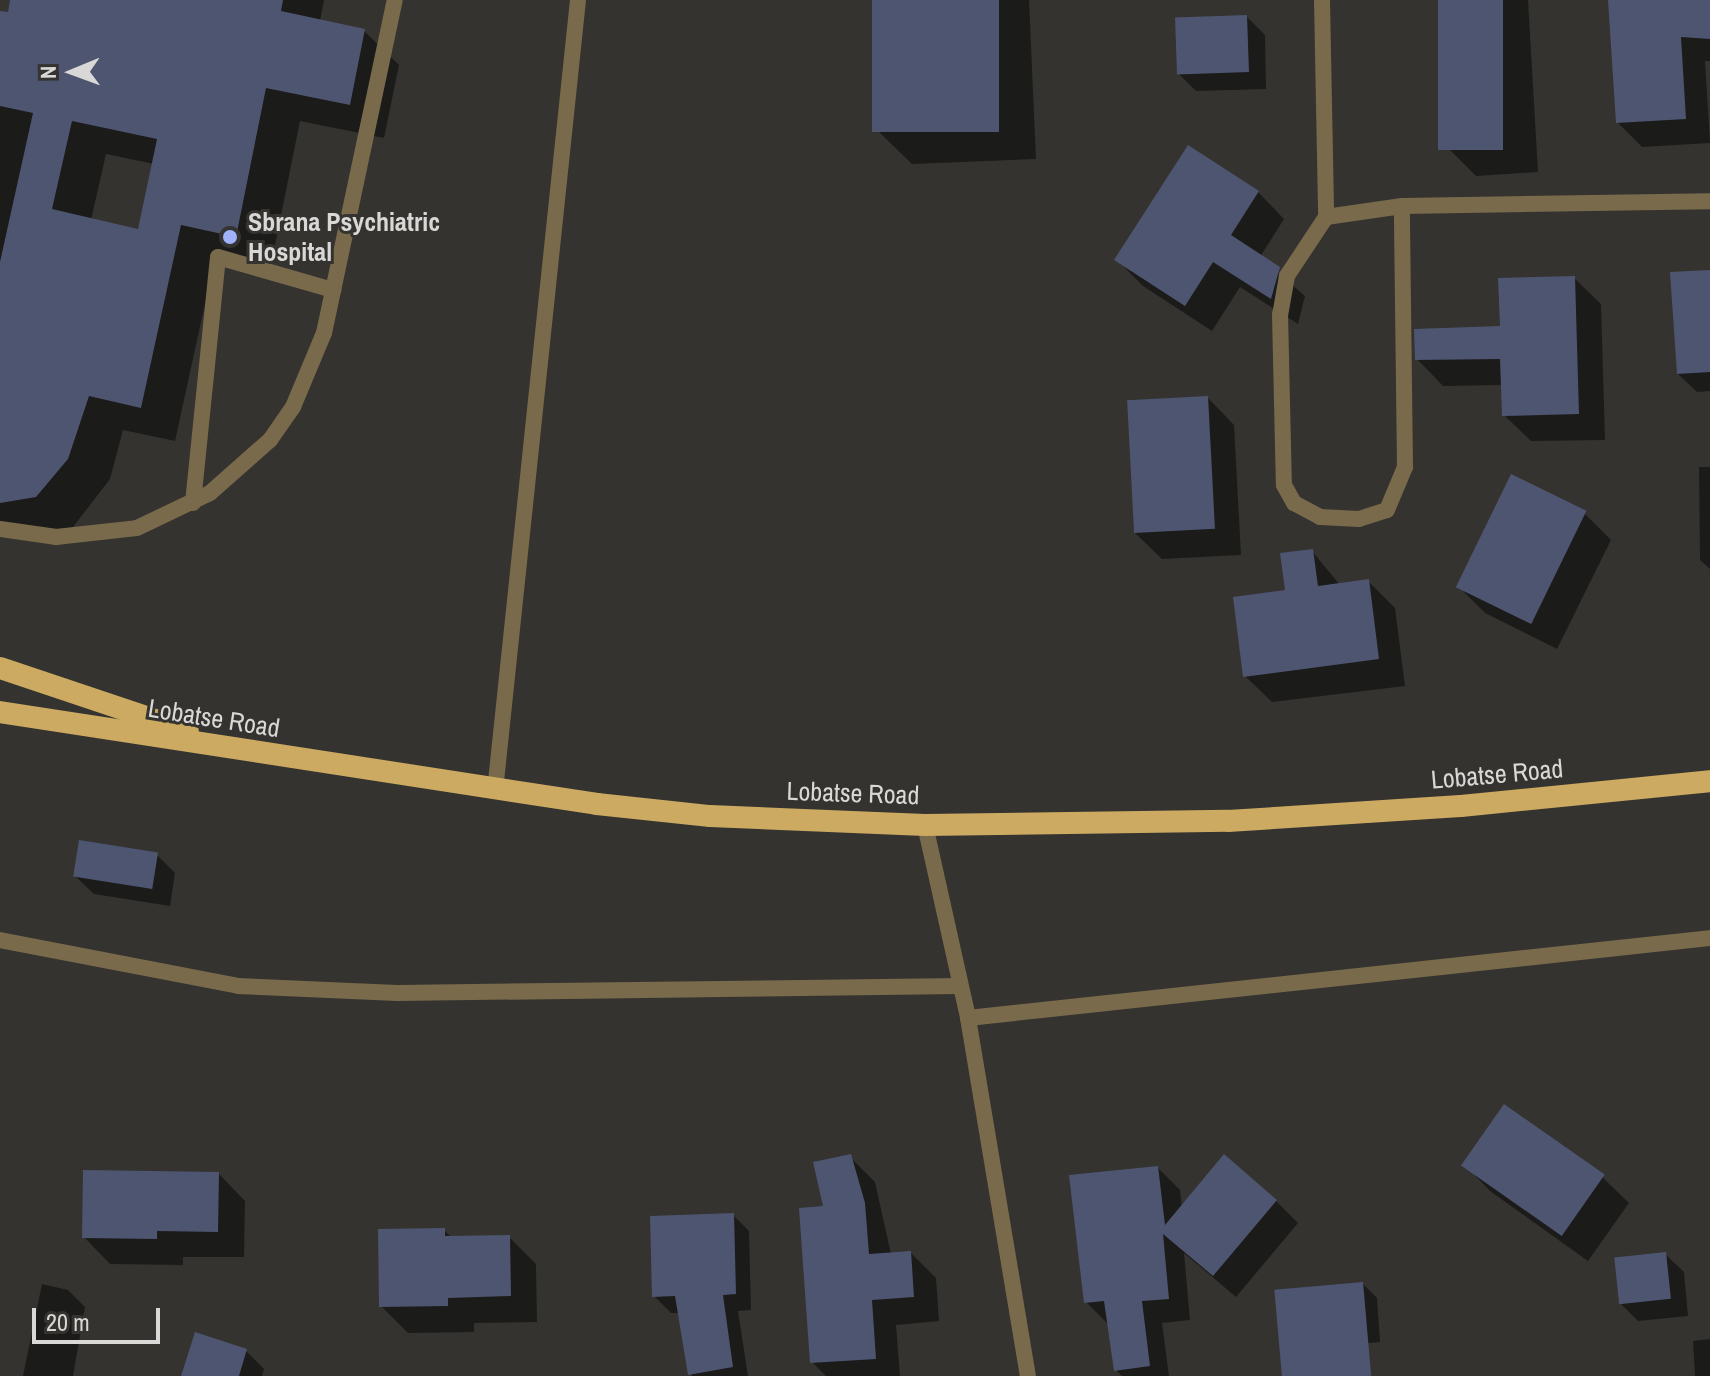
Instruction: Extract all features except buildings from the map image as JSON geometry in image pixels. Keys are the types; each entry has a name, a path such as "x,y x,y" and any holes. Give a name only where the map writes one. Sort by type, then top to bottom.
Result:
{"highway":[{"path":"0,668 250,752"},
{"name":"Lobatse Road","path":"0,712 495,791 710,816 925,825 1228,821 1461,806 1710,781"}],"street":[{"path":"0,529 56,537 97,535 137,528 193,503 242,469 293,407 315,358 333,290 395,0"},
{"path":"495,791 578,0"},
{"path":"1322,0 1326,217 1281,290 1284,485 1294,503 1320,517 1359,519 1387,510 1405,467 1402,206"},
{"path":"1326,217 1402,206 1710,201"},
{"path":"193,503 218,257 333,290"},
{"path":"925,825 968,1018 1028,1376"},
{"path":"968,1018 1710,938"},
{"path":"0,940 238,986 397,993 960,986"}],"place":[{"name":"Sbrana Psychiatric Hospital","path":"230,237"}]}
